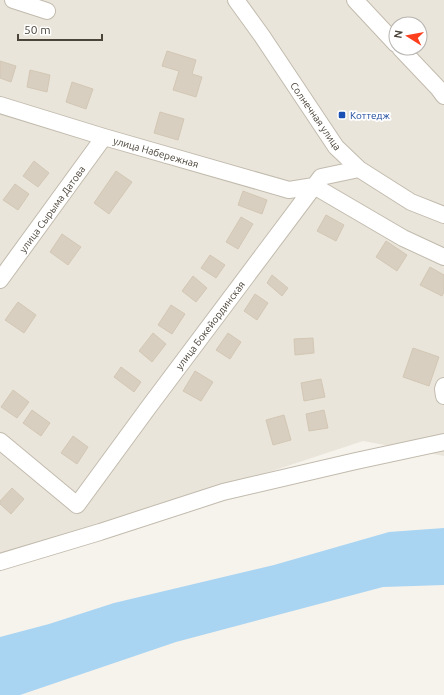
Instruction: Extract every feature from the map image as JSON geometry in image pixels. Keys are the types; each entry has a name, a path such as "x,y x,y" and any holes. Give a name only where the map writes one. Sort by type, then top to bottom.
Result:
{"street":[{"path":"13,0 47,11"},
{"name":"Солнечная улица","path":"236,0 262,36 336,147 359,170 411,202 444,215"},
{"path":"354,0 388,36"},
{"path":"408,56 444,96"},
{"name":"улица Набережная","path":"0,105 104,137 289,190 314,186"},
{"name":"улица Сырыма Датова","path":"0,280 104,137"},
{"name":"улица Бокейординская","path":"0,440 77,505 321,177 359,170"},
{"path":"314,186 403,238 444,257"},
{"path":"444,386 444,396"},
{"path":"0,562 100,532 223,492 444,442"}],"shaded area":[{"path":"0,0 444,0 444,456 363,441 0,561"}],"water":[{"path":"444,528 444,585 383,587 176,642 20,695 0,695 0,637 49,624 114,603 274,565 389,532"}],"building":[{"path":"167,51 196,60 192,74 202,77 196,97 173,90 179,71 162,66"},
{"path":"0,61 16,66 11,82 0,78"},
{"path":"30,70 50,75 47,92 27,87"},
{"path":"72,82 93,89 86,109 66,102"},
{"path":"160,112 184,119 178,140 154,133"},
{"path":"34,161 49,173 38,187 23,176"},
{"path":"116,171 132,182 109,214 94,203"},
{"path":"15,184 29,194 18,210 3,200"},
{"path":"243,191 267,200 262,214 238,205"},
{"path":"326,215 344,225 336,241 317,231"},
{"path":"241,217 253,224 238,249 226,242"},
{"path":"62,234 81,247 68,265 50,252"},
{"path":"386,241 407,255 397,271 376,257"},
{"path":"210,255 225,265 216,278 201,268"},
{"path":"430,267 444,275 444,292 442,296 420,285"},
{"path":"272,275 288,288 282,296 267,283"},
{"path":"193,276 207,288 196,302 182,291"},
{"path":"255,294 268,303 257,320 244,311"},
{"path":"18,302 36,315 24,333 5,320"},
{"path":"171,305 185,314 172,334 158,325"},
{"path":"153,333 166,344 152,362 139,351"},
{"path":"228,333 241,342 230,359 216,350"},
{"path":"313,338 314,353 295,355 294,339"},
{"path":"413,348 439,357 429,386 403,377"},
{"path":"121,367 141,382 134,392 114,377"},
{"path":"195,371 213,382 201,401 183,391"},
{"path":"321,379 325,397 304,401 301,383"},
{"path":"13,390 29,402 17,418 1,407"},
{"path":"32,410 50,423 41,436 23,423"},
{"path":"324,410 328,428 309,431 306,414"},
{"path":"284,415 291,440 273,445 266,420"},
{"path":"73,436 88,447 77,464 61,453"},
{"path":"12,488 24,499 11,514 0,504 0,501"}],"place":[{"name":"Коттедж","path":"342,115"}]}
